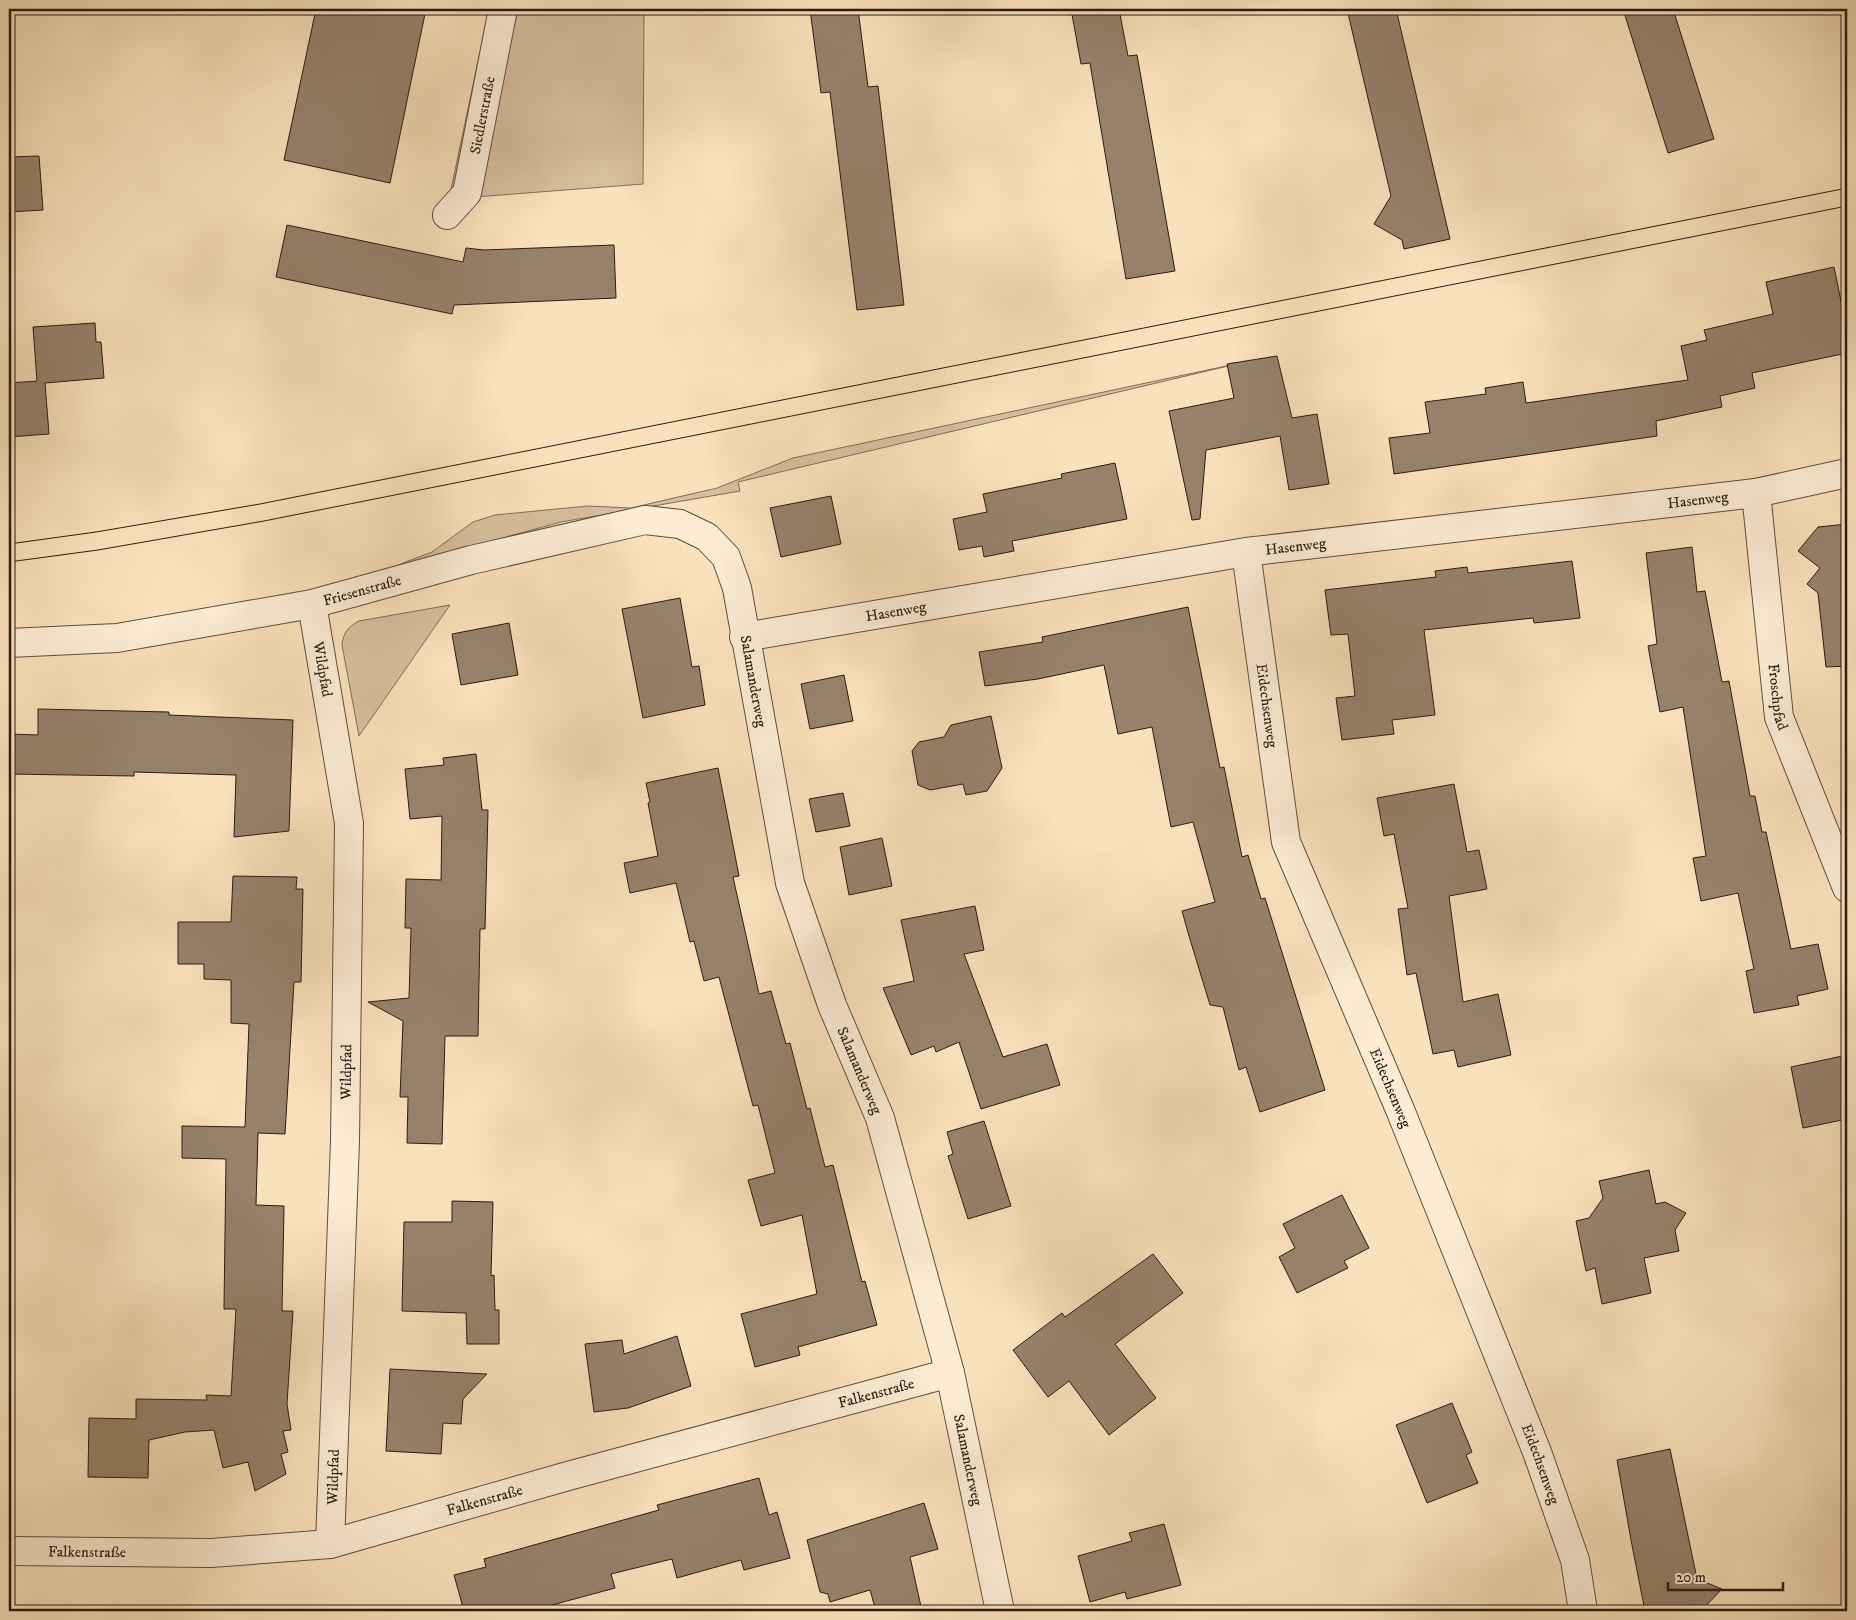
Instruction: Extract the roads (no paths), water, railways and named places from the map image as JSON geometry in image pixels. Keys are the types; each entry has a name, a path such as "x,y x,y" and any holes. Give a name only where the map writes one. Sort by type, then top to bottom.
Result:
{"street":[{"name":"Siedlerstraße","path":"447,216 467,193 503,9"},
{"name":"Hasenweg","path":"744,637 1246,552 1756,493 1847,473"},
{"name":"Froschpfad","path":"1756,493 1779,717 1847,888"},
{"name":"Friesenstraße","path":"9,643 117,638 312,604 471,560 645,520 680,524 707,537"},
{"name":"Salamanderweg","path":"707,537 726,557 737,588 744,637 790,883 832,1005 880,1118 950,1373 1000,1611"},
{"name":"Eidechsenweg","path":"1246,552 1286,842 1401,1112 1538,1452 1575,1560 1584,1611"},
{"name":"Wildpfad","path":"312,604 348,823 345,1141 330,1544"},
{"name":"Falkenstraße","path":"9,1551 211,1553 330,1544 578,1473 950,1373"}],"tram line":[{"path":"9,544 96,532 260,504 1847,188"},
{"path":"9,562 98,550 264,521 1847,206"}]}
